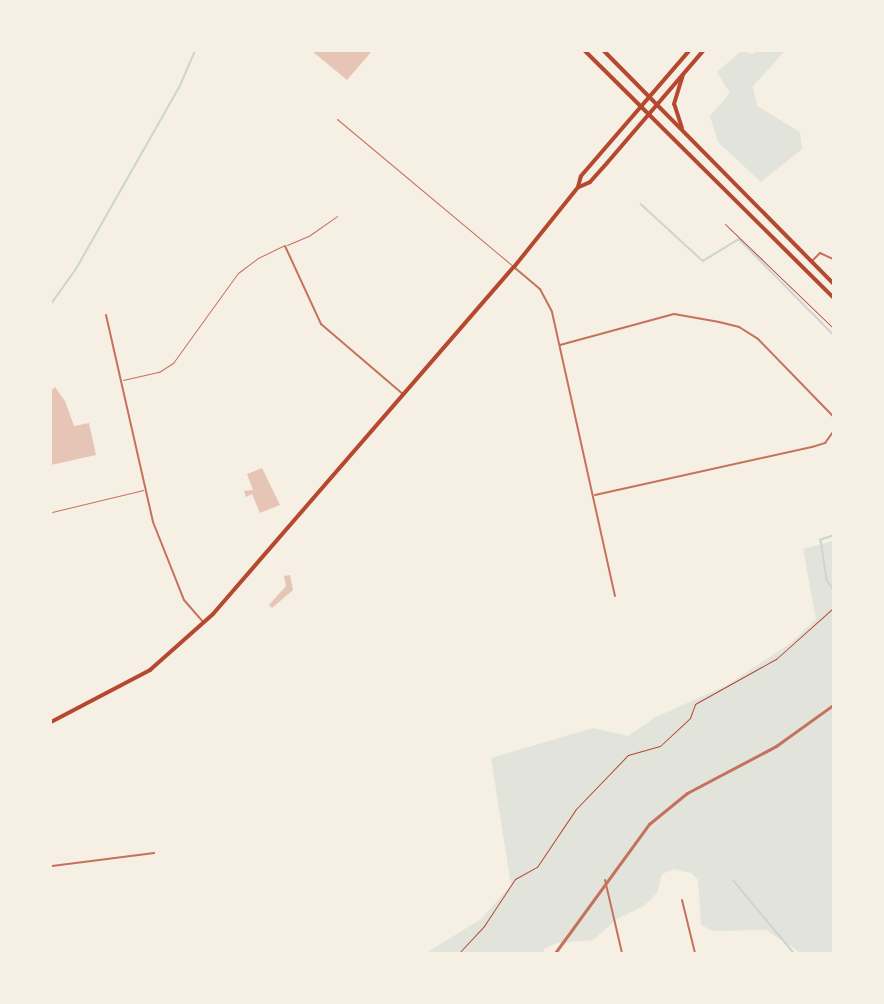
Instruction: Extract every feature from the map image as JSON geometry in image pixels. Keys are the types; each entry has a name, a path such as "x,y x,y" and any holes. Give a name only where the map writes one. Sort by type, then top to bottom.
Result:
{"main road":[{"path":"585,51 647,116 833,297"},
{"path":"604,51 833,283"},
{"path":"51,722 150,670 204,623 514,267 578,187 581,176 689,51"},
{"path":"578,187 590,182 703,51"},
{"path":"683,75 674,104 684,132"}],"street":[{"path":"285,246 321,324 403,394"},
{"path":"795,260 802,253"},
{"path":"811,262 820,253 833,259"},
{"path":"514,267 549,300 615,596"},
{"path":"560,345 674,314 719,322 754,336 833,416"},
{"path":"106,315 158,537 184,600 204,623"},
{"path":"594,495 812,447 825,443 833,432"},
{"path":"555,953 605,880 649,824 687,793 776,746 833,705"},
{"path":"52,866 154,853"},
{"path":"51,858 51,876"},
{"path":"605,880 622,953"},
{"path":"682,900 695,953"}],"lane":[{"path":"337,120 514,267"},
{"path":"121,380 159,372 173,363 238,273 258,258 310,235 337,216"},
{"path":"52,512 145,489"}],"path":[{"path":"725,224 833,328"},
{"path":"459,953 484,926 515,879 537,867 576,809 628,755 660,746 690,718 695,704 776,660 833,608"}],"shaded area":[{"path":"741,51 753,54 755,51 785,51 753,86 757,106 800,132 802,149 761,182 718,142 710,116 730,93 717,72"},
{"path":"833,541 833,953 801,953 766,930 713,931 701,925 698,880 691,873 674,869 662,874 657,893 644,906 617,919 593,940 558,943 545,948 543,953 426,953 481,919 511,885 491,758 593,728 628,736 654,718 727,685 791,643 816,619 803,549"}],"building":[{"path":"312,51 372,51 347,80"},
{"path":"55,387 65,401 74,426 89,423 96,455 51,465 51,391"},
{"path":"262,468 280,505 260,513 252,494 246,497 244,491 253,490 247,474"},
{"path":"290,575 293,590 272,608 269,605 286,586 284,576"}],"waterway":[{"path":"51,304 76,269 179,88 195,51"},
{"path":"641,204 703,261 739,239 833,334"},
{"path":"833,536 821,540 827,580 833,589"},
{"path":"734,881 794,953"}]}
